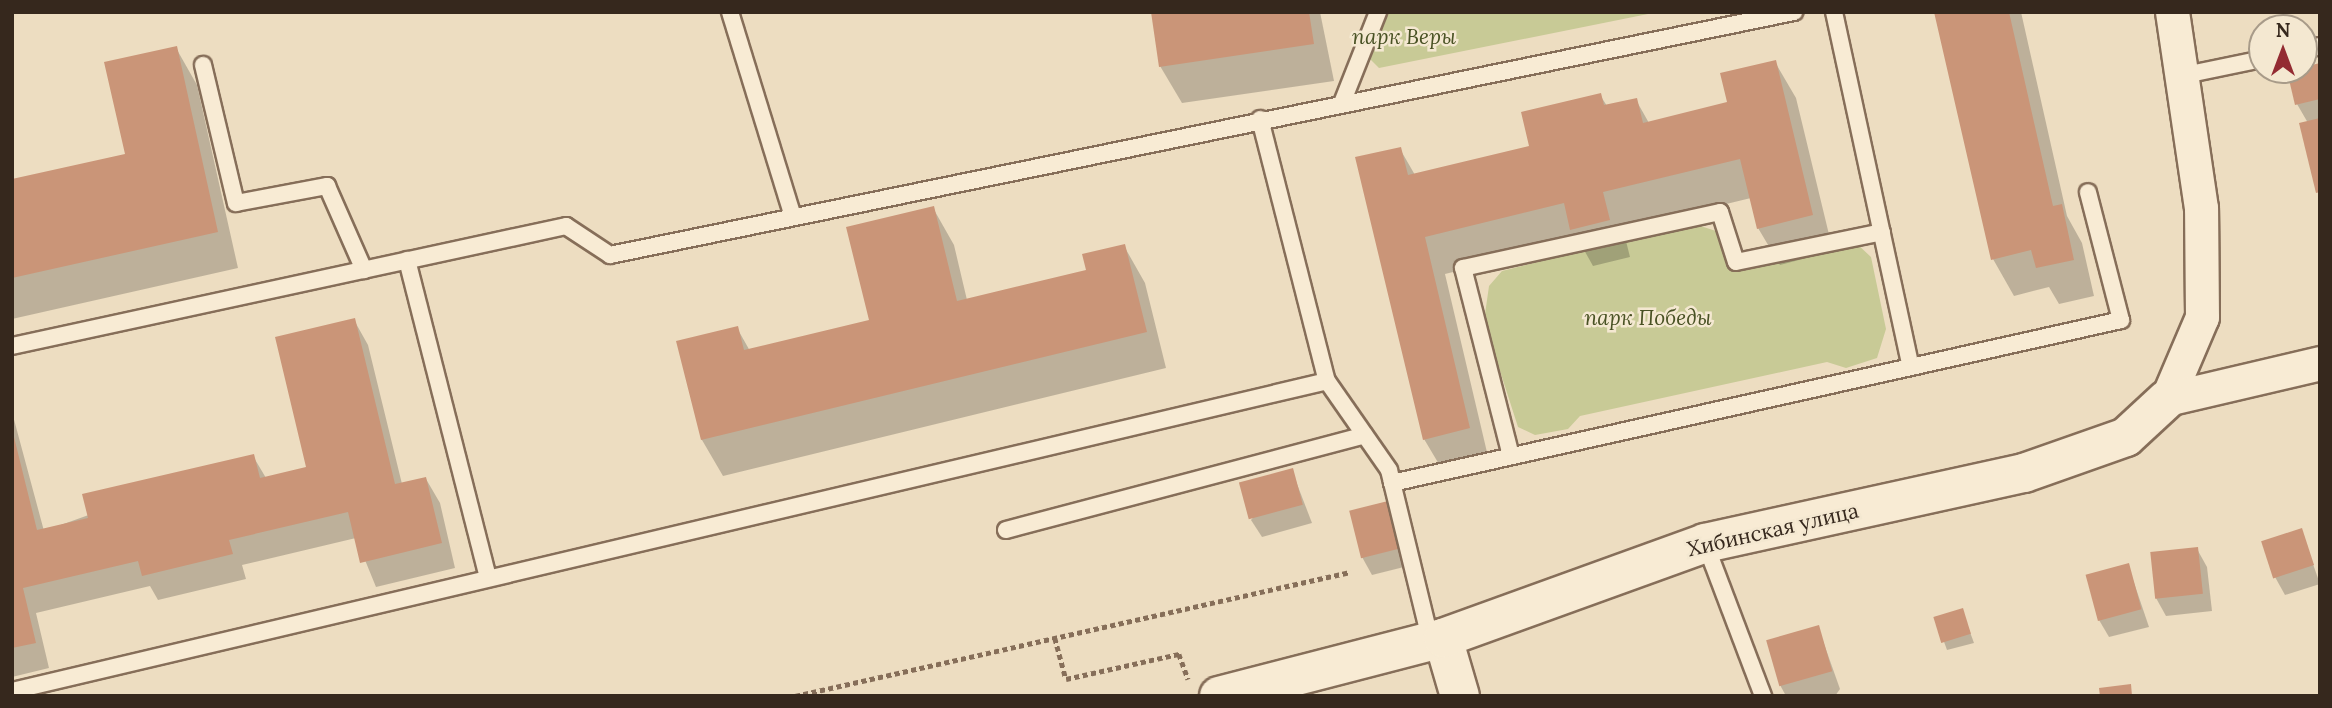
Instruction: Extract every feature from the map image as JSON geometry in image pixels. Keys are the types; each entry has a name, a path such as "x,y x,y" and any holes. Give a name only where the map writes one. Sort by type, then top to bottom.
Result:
{"street":[{"path":"2167,399 2202,317 2202,208 2185,75 2172,12"},
{"path":"2167,399 2320,363"},
{"name":"Хибинская улица","path":"1219,696 1437,640 1705,543 2024,473 2126,438 2167,399"},
{"path":"1437,640 1460,696"}],"lane":[{"path":"730,12 792,213"},
{"path":"1342,103 1378,12"},
{"path":"12,346 566,226 610,255 766,225 792,213 1794,12"},
{"path":"1834,12 1911,367"},
{"path":"2185,75 2248,62"},
{"path":"202,65 236,203 327,186 364,270"},
{"path":"1260,119 1327,381 1365,435 1392,482 1437,640"},
{"path":"1392,482 2121,320 2088,192"},
{"path":"1511,456 1463,268 1720,212 1736,262 1882,232"},
{"path":"407,260 488,578"},
{"path":"12,691 1327,381"},
{"path":"1006,530 1365,435"},
{"path":"1705,543 1763,696"}],"path":[{"path":"795,696 1350,572"},
{"path":"1055,638 1066,679 1179,654"}],"green space":[{"name":"парк Веры","path":"1389,12 1658,12 1379,68 1367,56"},
{"name":"парк Победы","path":"1691,223 1716,231 1733,268 1856,243 1871,257 1886,329 1877,358 1846,368 1827,362 1580,416 1568,429 1535,435 1518,427 1484,321 1489,286 1502,271"}],"building":[{"path":"1151,12 1309,12 1314,44 1159,67"},
{"path":"1934,12 2009,12 2053,206 2062,204 2074,260 2036,268 2031,250 1991,260"},
{"path":"177,46 218,232 12,278 12,179 125,154 104,62"},
{"path":"1776,60 1813,215 1757,229 1740,159 1603,192 1610,220 1570,230 1564,203 1425,237 1470,428 1423,440 1355,157 1401,147 1408,175 1529,146 1521,112 1601,93 1604,105 1637,98 1643,123 1727,102 1720,73"},
{"path":"2318,63 2320,99 2295,105 2290,84 2318,84"},
{"path":"2320,118 2320,192 2316,193 2299,123"},
{"path":"934,206 957,301 1086,270 1082,254 1125,244 1147,332 701,440 676,341 738,326 744,350 869,320 846,227"},
{"path":"355,318 395,484 426,477 442,543 360,563 348,512 229,540 233,554 142,576 138,561 23,588 36,643 12,648 12,429 37,530 88,518 82,494 254,454 260,478 306,467 275,337"},
{"path":"1293,468 1303,505 1249,519 1239,482"},
{"path":"1388,501 1400,549 1361,558 1349,511"},
{"path":"2302,528 2314,565 2273,578 2261,541"},
{"path":"2198,547 2203,594 2155,599 2150,552"},
{"path":"2129,563 2141,609 2098,621 2086,575"},
{"path":"1963,608 1971,634 1941,643 1933,617"},
{"path":"1819,625 1832,671 1779,686 1766,640"},
{"path":"2131,684 2132,696 2100,696 2099,688"}]}
